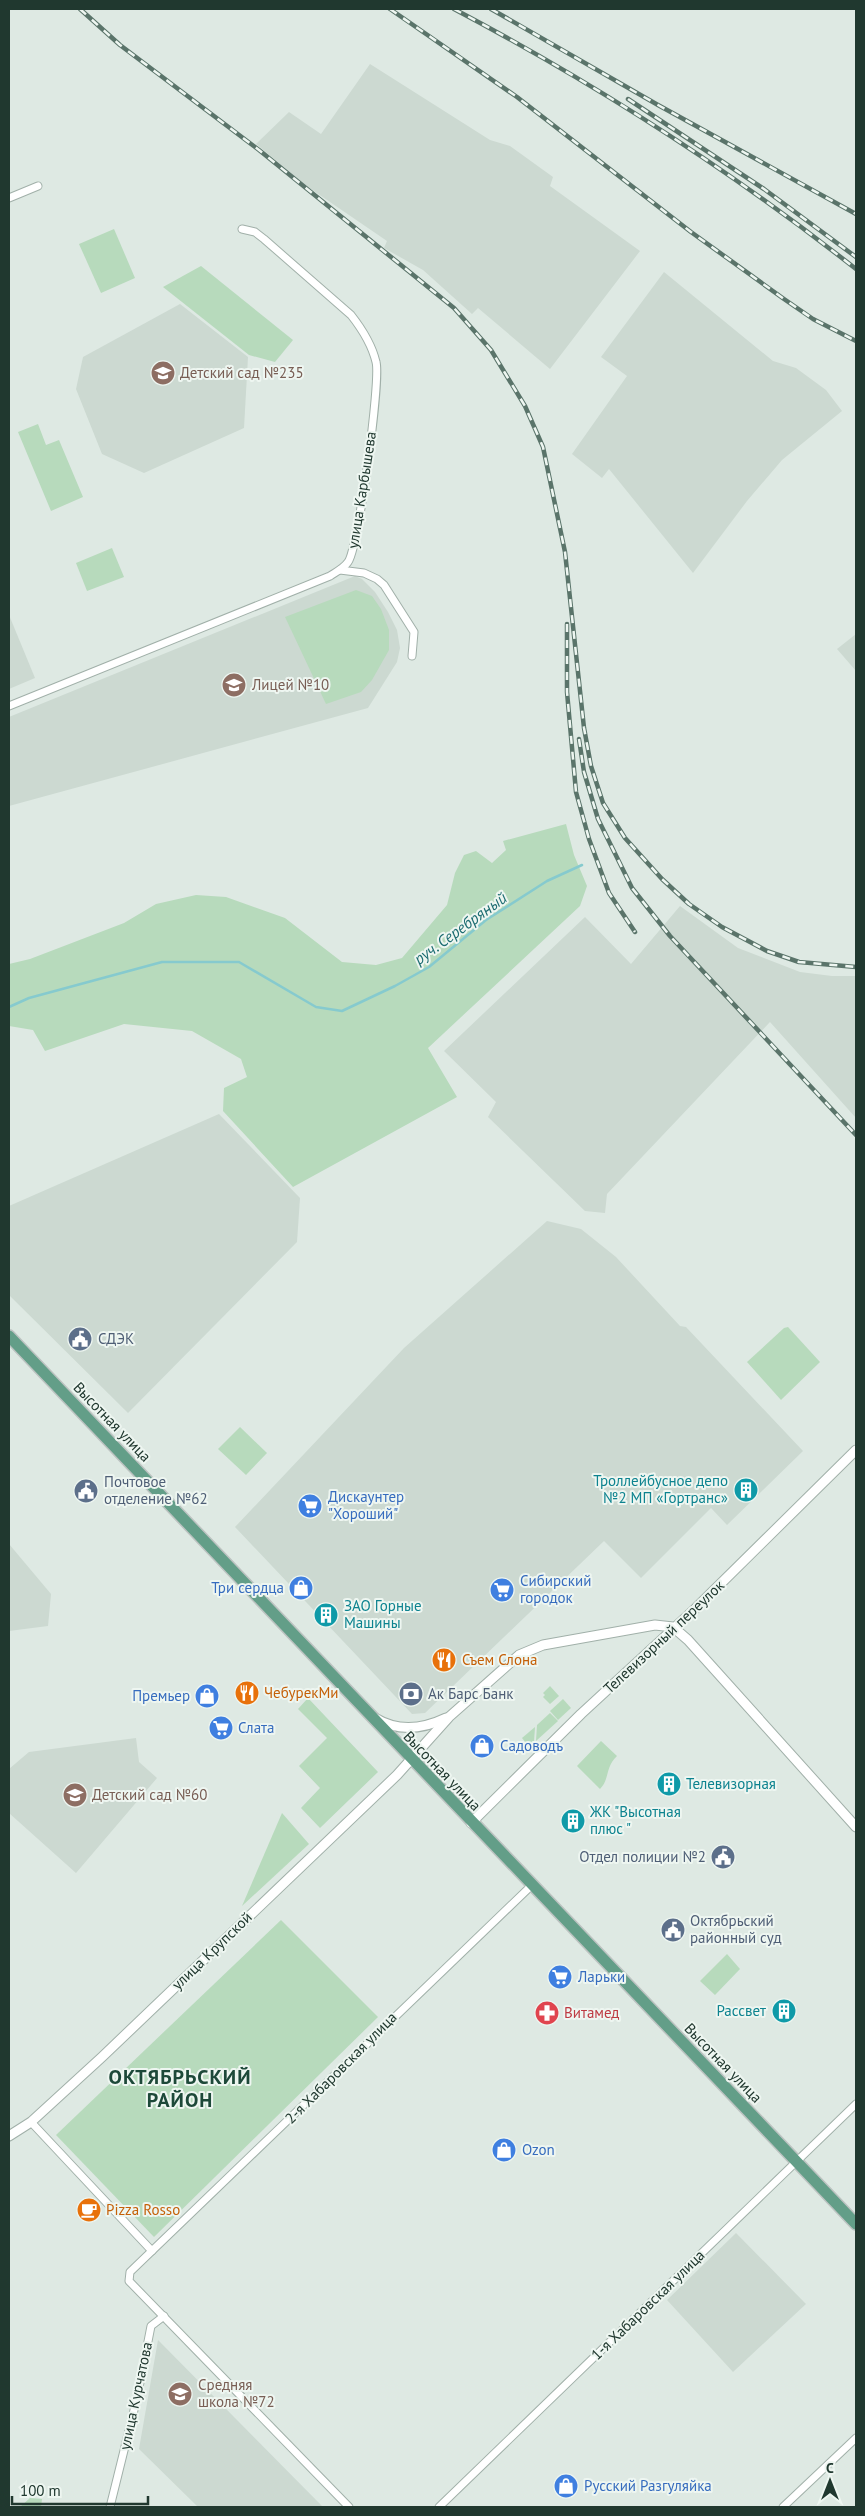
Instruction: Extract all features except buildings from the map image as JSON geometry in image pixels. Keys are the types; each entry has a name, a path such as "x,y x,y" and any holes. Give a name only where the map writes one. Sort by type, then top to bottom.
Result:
{"main road":[{"name":"Высотная улица","path":"9,1336 410,1761 856,2224"}],"street":[{"path":"9,198 38,186"},
{"name":"улица Карбышева","path":"9,706 330,576 349,562 355,546 378,384 376,362 362,329 351,315 264,239 254,232 242,229"},
{"path":"340,570 364,573 381,582 414,632 412,656"},
{"name":"Телевизорный переулок","path":"471,1823 673,1627 696,1608 856,1450"},
{"path":"365,1712 386,1724 398,1727 426,1726 449,1717 519,1655 543,1645 654,1625 673,1627 688,1640 856,1827"},
{"name":"улица Крупской","path":"9,2136 31,2122 102,2057 410,1761 449,1717"},
{"name":"2-я Хабаровская улица","path":"164,2316 129,2281 130,2272 531,1886"},
{"name":"1-я Хабаровская улица","path":"439,2507 856,2104"},
{"path":"31,2122 152,2251"},
{"path":"164,2316 349,2507"},
{"name":"улица Курчатова","path":"110,2507 135,2407 151,2326 164,2316"},
{"path":"783,2507 856,2438"}],"shaded area":[{"path":"370,64 490,140 510,146 553,177 550,186 640,251 550,369 478,308 472,314 423,270 384,248 387,241 308,187 256,144 289,112 321,134"},
{"path":"664,272 773,361 796,368 826,390 842,411 782,460 747,501 693,573 609,469 602,478 572,454 627,376 601,357"},
{"name":"Детский сад №235","path":"180,304 248,357 244,428 144,473 102,454 76,389 83,357"},
{"name":"Лицей №10","path":"355,576 362,579 375,592 388,612 397,630 400,648 397,662 368,708 9,806 9,717"},
{"path":"9,615 35,678 9,689"},
{"path":"856,634 856,671 837,649"},
{"path":"680,906 738,948 800,972 832,976 856,976 856,1118 770,1022 607,1194 605,1213 585,1211 488,1117 496,1102 444,1051 585,917 631,964"},
{"path":"219,1114 300,1198 297,1242 128,1413 9,1295 9,1206"},
{"path":"547,1221 581,1229 616,1257 680,1326 686,1327 803,1451 727,1525 711,1508 641,1578 604,1541 425,1713 412,1714 235,1527 404,1348"},
{"path":"9,1544 51,1594 48,1626 9,1631"},
{"name":"Детский сад №60","path":"136,1738 139,1762 157,1778 76,1873 9,1813 9,1769 29,1752"},
{"path":"736,2233 806,2304 733,2372 667,2300"},
{"name":"Средняя школа №72","path":"158,2340 323,2507 198,2507 139,2449"}],"green space":[{"path":"114,229 135,278 101,293 79,244"},
{"path":"201,266 293,340 275,362 249,355 163,287"},
{"path":"38,424 46,445 59,440 83,497 51,511 18,432"},
{"path":"112,548 124,577 87,591 76,563"},
{"path":"356,590 372,596 381,609 389,630 389,650 372,680 361,692 326,704 285,617"},
{"path":"566,824 574,855 587,886 580,906 428,1048 457,1097 293,1187 223,1111 224,1088 247,1077 241,1059 192,1031 124,1024 45,1051 33,1030 9,1026 9,964 30,959 124,923 156,904 196,895 226,897 285,918 342,962 376,965 402,958 447,905 455,873 464,855 476,851 492,863 506,850 503,841"},
{"path":"788,1327 820,1362 781,1400 747,1362 784,1328"},
{"path":"240,1427 267,1453 246,1475 218,1449"},
{"path":"550,1686 559,1696 550,1704 543,1697 545,1695 543,1693"},
{"path":"308,1698 378,1772 320,1828 301,1808 320,1788 299,1766 327,1738 298,1709"},
{"path":"563,1699 571,1708 558,1720 550,1711"},
{"path":"550,1713 558,1721 536,1741 537,1725"},
{"path":"535,1727 534,1742 529,1747 522,1738"},
{"path":"601,1741 617,1756 613,1760 600,1789 577,1766"},
{"path":"282,1813 309,1844 242,1906"},
{"path":"281,1920 378,2017 154,2237 56,2135"},
{"path":"727,1954 740,1969 715,1995 700,1981"},
{"path":"30,2498 42,2499 41,2507 20,2507"}],"waterway":[{"name":"руч. Серебряный","path":"9,1007 29,998 162,962 239,962 316,1007 342,1011 395,986 429,967 486,920 547,881 582,865"}],"railway":[{"path":"80,9 120,45 259,150 454,308 491,350 525,406 543,447 565,552 584,728 591,766 603,803 625,838 662,879 689,904 722,927 767,951 799,962 856,967"},
{"path":"390,9 517,97 691,232 784,299 813,319 856,341"},
{"path":"454,9 559,67 661,130 760,197 856,269"},
{"path":"491,9 658,105 856,214"},
{"path":"628,99 764,189 856,257"},
{"path":"567,624 567,692 576,792 589,839 609,893 635,932"},
{"path":"579,739 584,772 598,819 632,888 670,936 856,1135"}],"place":[{"name":"Детский сад №235","path":"163,373"},
{"name":"Лицей №10","path":"234,685"},
{"name":"СДЭК","path":"80,1339"},
{"name":"Троллейбусное депо №2 МП «Гортранс»","path":"746,1490"},
{"name":"Почтовое отделение №62","path":"86,1491"},
{"name":"Дискаунтер \"Хороший\"","path":"310,1506"},
{"name":"Три сердца","path":"301,1588"},
{"name":"Сибирский городок","path":"502,1590"},
{"name":"ЗАО Горные Машины","path":"326,1615"},
{"name":"Съем Слона","path":"444,1660"},
{"name":"ЧебурекМи","path":"247,1693"},
{"name":"Ак Барс Банк","path":"411,1694"},
{"name":"Премьер","path":"207,1696"},
{"name":"Слата","path":"221,1728"},
{"name":"Садоводъ","path":"482,1746"},
{"name":"Телевизорная","path":"669,1784"},
{"name":"Детский сад №60","path":"75,1795"},
{"name":"ЖК \"Высотная плюс \"","path":"573,1821"},
{"name":"Отдел полиции №2","path":"723,1857"},
{"name":"Октябрьский районный суд","path":"673,1930"},
{"name":"Ларьки","path":"560,1977"},
{"name":"Рассвет","path":"784,2011"},
{"name":"Витамед","path":"547,2013"},
{"name":"Ozon","path":"504,2150"},
{"name":"Pizza Rosso","path":"89,2210"},
{"name":"Средняя школа №72","path":"180,2394"},
{"name":"Русский Разгуляйка","path":"566,2486"}],"district":[{"name":"ОКТЯБРЬСКИЙ РАЙОН","path":"180,2088"}]}
